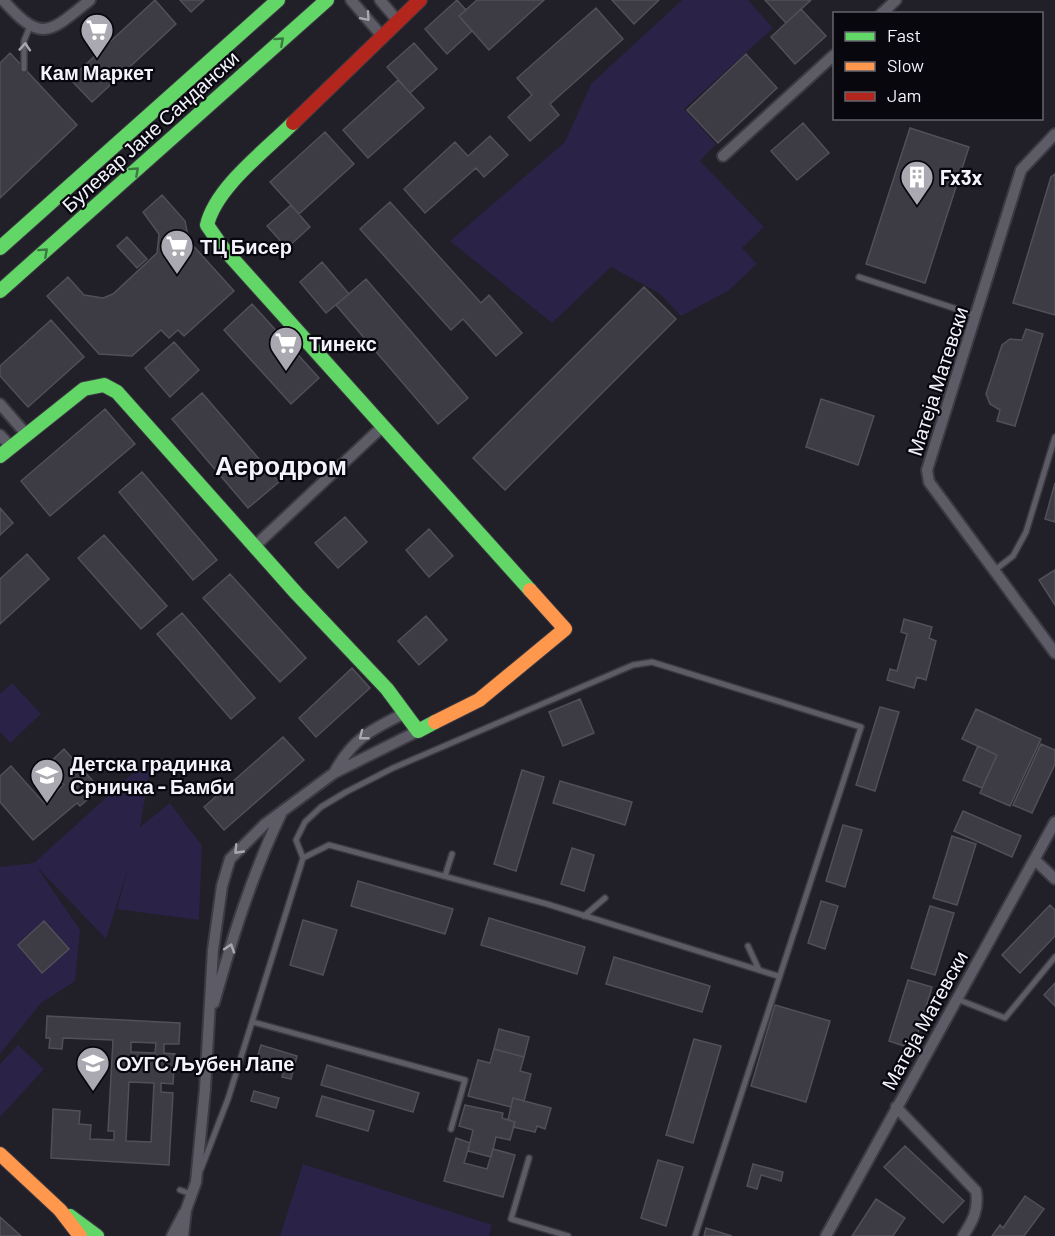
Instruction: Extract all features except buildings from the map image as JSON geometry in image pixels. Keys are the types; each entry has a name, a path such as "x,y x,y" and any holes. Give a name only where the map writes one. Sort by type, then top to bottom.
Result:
{"street":[{"path":"3,0 30,26 40,30 58,25 90,0"},
{"name":"Булевар Јане Сандански","path":"0,248 278,0"},
{"name":"Булевар Јане Сандански","path":"0,291 327,0"},
{"path":"351,0 381,35"},
{"path":"380,0 397,20"},
{"path":"183,1236 186,1192 196,1182 213,950 227,864 242,845 282,811 334,773 479,700 565,628 382,427 213,236 207,220 211,209 223,193 381,35 420,0"},
{"path":"883,12 896,0"},
{"path":"723,156 833,56"},
{"name":"Матеја Матевски","path":"1055,134 1021,170 927,470 929,482 1055,653"},
{"path":"0,456 84,389 108,386 117,392 349,651 387,689 418,731"},
{"path":"0,404 27,435"},
{"path":"255,546 382,427"},
{"path":"0,435 11,447"},
{"path":"334,773 351,746 367,732 405,713"},
{"path":"208,1025 229,951 267,843 282,811"},
{"name":"Матеја Матевски","path":"826,1236 1055,822"},
{"path":"1035,860 1055,879"},
{"path":"897,1107 976,1191 978,1202 974,1219 963,1236"},
{"path":"0,1154 60,1210 97,1236"},
{"path":"60,1210 80,1236"},
{"path":"172,1236 186,1210"}],"lane":[{"path":"24,69 24,40 30,26"},
{"path":"859,277 977,315"},
{"path":"995,570 1013,556 1026,532 1055,437"},
{"path":"196,1182 228,1099 303,858 296,840 305,822 321,807 345,792 393,768 633,665 652,662 861,727 778,976 696,1236"},
{"path":"303,858 329,845 584,916 778,976"},
{"path":"445,876 452,854"},
{"path":"584,916 605,898"},
{"path":"748,946 759,970"},
{"path":"957,999 1005,1018 1055,957"},
{"path":"253,1022 465,1080 451,1128"},
{"path":"529,1158 511,1219 568,1236"}],"shaded area":[{"path":"682,0 748,0 773,28 684,109 716,144 700,161 764,227 742,248 757,264 728,291 681,316 659,293 611,267 552,323 450,241 565,142 591,84"},
{"path":"12,683 41,714 10,743 0,732 0,694"},
{"path":"152,756 140,827 170,803 202,846 199,920 117,909 129,865 106,939 37,867 80,930 75,981 41,1003 0,1054 0,867 34,863"},
{"path":"18,1045 44,1069 0,1117 0,1064"},
{"path":"303,1164 492,1225 489,1236 280,1236"}],"traffic: fast":[{"path":"0,248 278,0"},
{"path":"0,291 327,0"},
{"path":"293,123 231,183 220,197 207,225 223,248 530,590"},
{"path":"0,456 84,389 104,385 117,392 297,594 387,689 418,731 435,722"},
{"path":"70,1216 97,1236"}],"traffic: slow":[{"path":"435,722 479,700 565,629 530,590"},
{"path":"0,1154 60,1210 80,1236"}],"traffic: jam":[{"path":"293,123 420,0"}],"place":[{"name":"Кам Маркет","path":"97,59"},
{"name":"Fx3x","path":"917,206"},
{"name":"ТЦ Бисер","path":"177,275"},
{"name":"Тинекс","path":"286,372"},
{"name":"Детска градинка Срничка - Бамби","path":"47,804"},
{"name":"ОУГС Љубен Лапе","path":"93,1092"}],"district":[{"name":"Аеродром","path":"281,464"}]}
